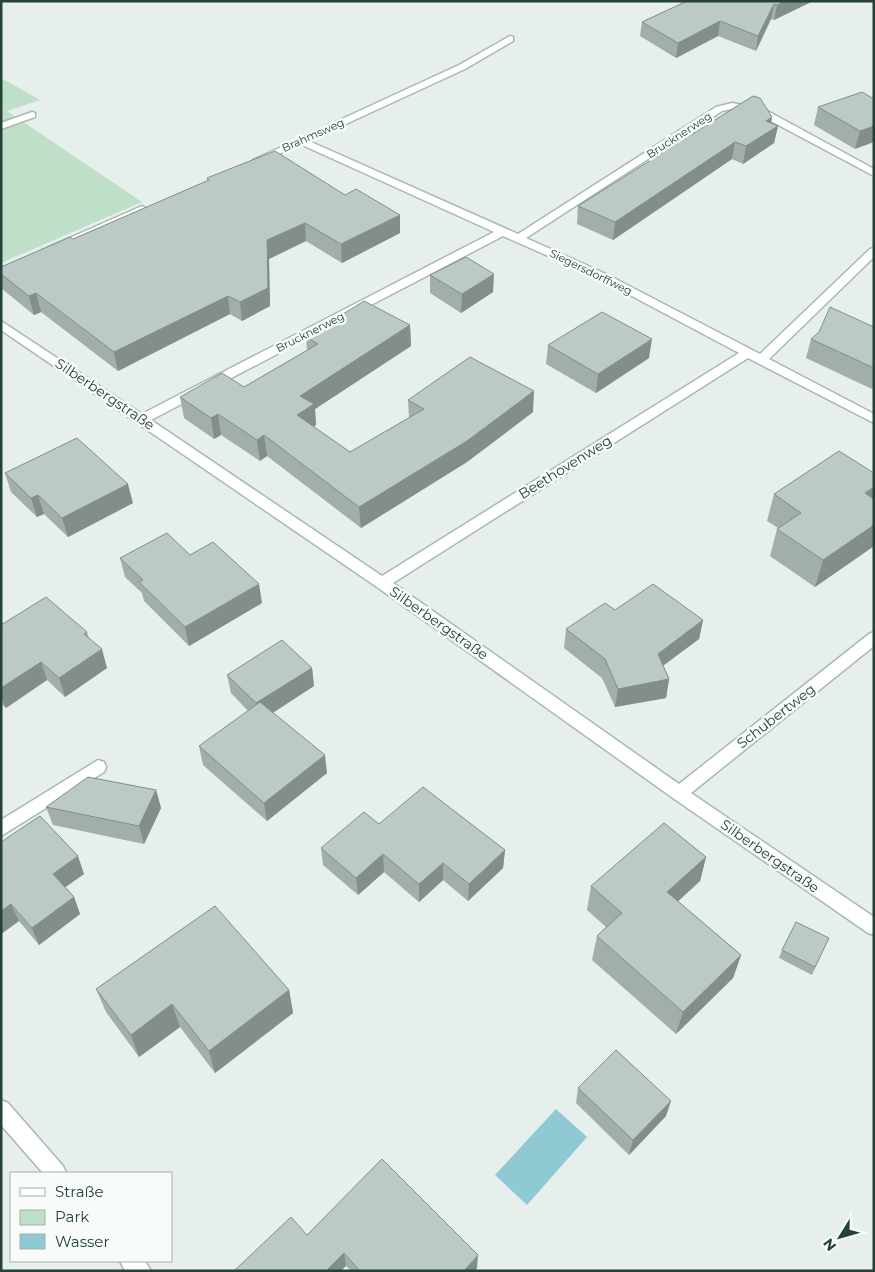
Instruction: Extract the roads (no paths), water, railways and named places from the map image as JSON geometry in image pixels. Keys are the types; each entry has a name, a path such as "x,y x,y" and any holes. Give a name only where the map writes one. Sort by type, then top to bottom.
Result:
{"street":[{"name":"Brahmsweg","path":"246,165 462,67 510,39"},
{"name":"Brucknerweg","path":"519,238 719,109 732,106 759,110 874,173"},
{"path":"1,126 32,116"},
{"name":"Siegersdorffweg","path":"301,141 602,276 874,419"},
{"path":"47,250 156,204"},
{"name":"Brucknerweg","path":"143,419 504,231"},
{"path":"762,359 874,251"},
{"name":"Silberbergstraße","path":"1,324 382,583 679,793 874,927"},
{"name":"Beethovenweg","path":"382,583 749,352"},
{"name":"Schubertweg","path":"679,793 874,638"},
{"path":"1,829 98,767"},
{"path":"1,1110 55,1172"}],"water":[{"path":"556,1109 587,1137 527,1205 495,1175"}]}
